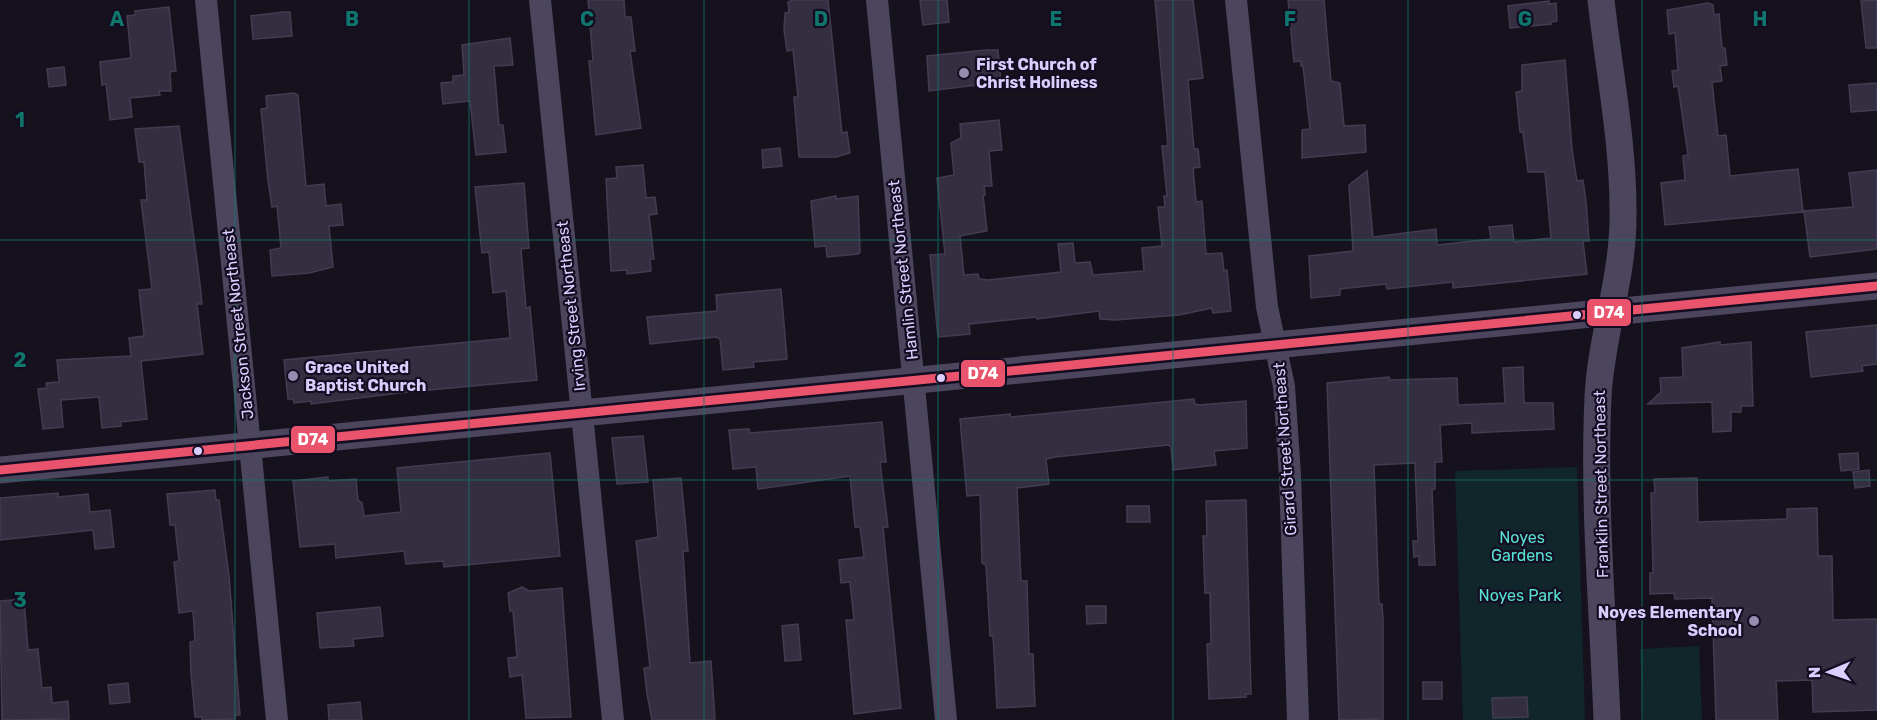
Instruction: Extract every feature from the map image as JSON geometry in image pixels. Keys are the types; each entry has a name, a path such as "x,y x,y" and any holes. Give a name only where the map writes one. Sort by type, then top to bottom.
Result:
{"street":[{"name":"Jackson Street Northeast","path":"206,0 277,720"},
{"name":"Irving Street Northeast","path":"540,0 613,720"},
{"name":"Hamlin Street Northeast","path":"877,0 946,720"},
{"name":"Girard Street Northeast","path":"1236,0 1267,307 1284,386 1290,475 1298,720"},
{"name":"Franklin Street Northeast","path":"1601,0 1623,216 1619,272 1600,372 1597,448 1607,720"},
{"path":"0,470 1877,286"}],"green space":[{"name":"Noyes Park","path":"1577,467 1585,720 1463,720 1455,471"},
{"path":"1699,646 1702,720 1643,720 1640,649"}],"building":[{"path":"588,0 624,0 625,17 631,17 635,51 630,51 641,128 596,135 589,61 593,61"},
{"path":"828,0 842,133 847,132 850,153 836,157 799,157 794,97 798,97 793,50 787,51 784,30 785,13 789,12 788,2"},
{"path":"920,0 947,0 949,22 923,25"},
{"path":"1155,0 1193,0 1203,78 1188,80 1194,149 1198,149 1200,167 1193,168 1196,202 1202,201 1206,254 1222,253 1224,271 1227,270 1231,311 1213,313 1212,308 1179,315 1115,320 1100,319 1099,311 969,324 970,334 938,337 930,255 945,254 937,178 954,175 951,143 961,138 960,124 999,120 1002,150 989,151 992,186 984,186 985,195 983,195 987,231 960,236 964,275 978,274 979,279 988,280 1061,272 1058,244 1073,243 1075,263 1090,262 1093,275 1144,271 1142,248 1162,246 1158,207 1165,207 1164,196 1167,196 1162,146 1168,146"},
{"path":"1288,0 1324,0 1331,81 1340,83 1344,126 1365,125 1366,152 1302,158 1302,130 1310,129 1303,66 1301,66 1301,61 1294,62"},
{"path":"1877,0 1877,48 1866,48 1861,1"},
{"path":"1549,1 1549,4 1556,3 1557,21 1551,24 1510,28 1508,6"},
{"path":"1708,3 1713,5 1714,15 1719,14 1722,48 1725,48 1727,65 1720,66 1722,81 1712,82 1718,136 1726,135 1730,176 1798,169 1803,212 1665,225 1661,183 1685,180 1683,156 1688,155 1678,86 1674,87 1672,71 1678,70 1675,33 1669,34 1667,10"},
{"path":"169,7 176,71 170,72 171,91 159,91 160,95 130,98 132,117 110,120 106,84 102,85 100,62 131,58 127,16 135,15 135,11"},
{"path":"290,12 292,36 253,39 251,16"},
{"path":"510,38 513,65 494,66 499,125 503,125 506,152 476,155 470,101 443,104 441,83 453,82 453,76 464,75 462,45"},
{"name":"First Church of Christ Holiness","path":"998,50 1001,82 929,91 927,56"},
{"path":"1565,60 1572,149 1577,181 1583,180 1586,201 1589,241 1583,241 1587,274 1453,288 1453,282 1387,289 1386,284 1340,289 1340,295 1311,298 1309,256 1353,251 1349,185 1367,171 1373,237 1436,229 1437,245 1491,239 1489,227 1512,225 1514,242 1551,238 1545,172 1528,172 1523,132 1520,132 1516,92 1522,91 1522,65"},
{"path":"64,67 66,85 49,87 47,69"},
{"path":"1877,83 1877,110 1851,112 1849,85"},
{"path":"294,93 298,95 306,186 324,184 326,206 341,204 343,225 329,226 333,267 309,273 272,276 270,250 281,248 277,206 272,207 268,181 261,109 267,108 266,96"},
{"path":"179,126 200,284 202,304 197,304 203,354 141,361 147,419 120,422 121,426 102,428 99,397 61,400 63,427 43,429 38,389 47,388 46,383 59,382 57,360 131,356 129,338 144,336 139,290 152,289 141,200 147,200 144,162 139,162 135,129"},
{"path":"780,148 782,166 763,168 762,150"},
{"path":"643,165 646,198 655,197 657,214 649,215 654,259 650,259 651,271 627,274 627,270 611,271 606,179 617,178 616,167"},
{"path":"1877,170 1877,249 1810,257 1804,211 1853,207 1849,173"},
{"path":"524,183 529,248 521,249 526,308 530,307 537,380 311,404 311,401 294,403 293,399 288,399 284,360 510,338 506,291 493,293 489,252 482,253 475,187"},
{"path":"836,196 836,199 858,196 860,252 858,254 827,257 826,246 815,247 811,201"},
{"path":"781,289 787,359 753,362 754,367 723,370 720,339 716,337 650,344 647,317 717,311 716,295"},
{"path":"1877,325 1877,364 1862,366 1863,371 1811,377 1806,332"},
{"path":"1720,342 1720,345 1751,342 1753,406 1741,406 1741,412 1731,412 1731,431 1713,432 1712,402 1648,404 1661,392 1660,378 1683,377 1682,348"},
{"path":"1523,367 1524,403 1553,403 1554,429 1472,433 1472,423 1440,425 1442,462 1435,462 1435,489 1432,490 1435,565 1419,565 1419,556 1414,557 1413,541 1418,541 1415,463 1374,465 1379,604 1382,604 1383,620 1383,719 1339,720 1327,383 1389,377 1390,380 1457,378 1458,405 1505,403 1503,368"},
{"path":"1194,399 1195,404 1199,405 1246,401 1247,448 1214,451 1216,465 1173,470 1171,447 1168,445 1055,457 1046,459 1049,484 1017,488 1021,581 1027,581 1029,654 1033,654 1035,706 997,708 986,565 982,563 980,495 967,496 960,419 1010,414 1011,417"},
{"path":"882,422 886,462 880,462 888,527 883,527 901,708 854,714 846,620 854,620 850,582 841,583 839,560 864,557 860,527 855,527 850,476 758,489 756,467 733,469 729,430 749,429 750,433"},
{"path":"643,436 648,482 617,484 612,438"},
{"path":"550,453 560,556 444,567 443,561 406,564 404,551 336,558 335,544 300,547 293,481 328,477 328,481 356,479 358,500 362,503 364,516 401,512 397,468"},
{"path":"1858,453 1859,469 1841,471 1839,454"},
{"path":"1869,470 1870,486 1855,488 1853,472"},
{"path":"681,478 688,551 683,551 690,663 711,661 715,720 652,720 647,694 644,668 650,667 636,541 658,537 653,480"},
{"path":"1697,478 1698,522 1787,519 1787,509 1817,508 1818,556 1832,556 1833,620 1877,619 1877,710 1813,712 1812,680 1776,681 1778,720 1716,720 1712,598 1675,599 1674,593 1650,594 1650,573 1653,573 1651,493 1655,493 1654,479"},
{"path":"215,490 216,500 219,500 229,576 240,715 235,715 235,719 202,720 202,717 195,717 191,673 190,642 195,641 193,611 179,613 174,562 179,561 175,525 170,525 167,494"},
{"path":"58,493 58,497 88,494 90,512 110,510 114,547 95,549 93,530 0,540 0,498"},
{"path":"1246,500 1251,694 1246,694 1246,697 1209,699 1207,644 1211,644 1210,593 1205,593 1203,536 1207,536 1206,501"},
{"path":"1127,506 1149,506 1150,522 1127,522"},
{"path":"522,587 529,591 562,588 571,717 526,718 522,675 510,677 508,658 517,657 513,611 510,611 508,593"},
{"path":"24,599 28,650 38,649 42,688 51,687 52,703 68,701 69,719 2,720 0,601"},
{"path":"1086,606 1106,606 1106,623 1087,624"},
{"path":"380,607 383,636 353,639 354,646 320,648 317,613"},
{"path":"798,624 801,660 785,661 782,626"},
{"path":"1423,682 1442,682 1442,699 1423,699"},
{"path":"128,683 130,702 110,704 108,685"},
{"path":"1527,697 1528,717 1493,718 1492,698"},
{"path":"360,702 362,720 329,720 328,705"}],"transit line":[{"name":"D74","path":"0,470 1877,286"}],"place":[{"name":"First Church of Christ Holiness","path":"964,73"},
{"name":"Grace United Baptist Church","path":"293,376"},
{"name":"Noyes Elementary School","path":"1754,621"}],"park label":[{"name":"Noyes Gardens","path":"1522,546"}]}
